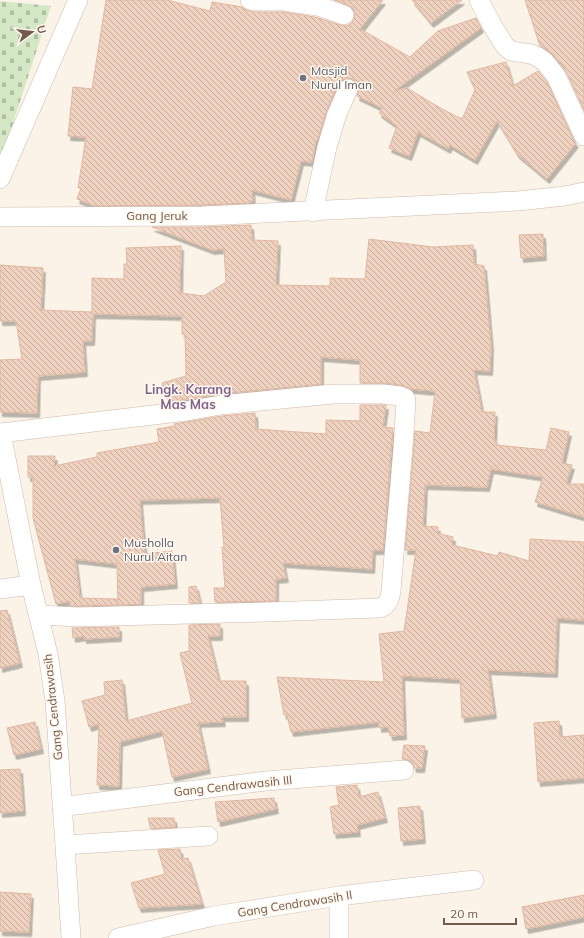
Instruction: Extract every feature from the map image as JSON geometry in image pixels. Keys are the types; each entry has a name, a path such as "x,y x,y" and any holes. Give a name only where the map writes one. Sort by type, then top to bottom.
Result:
{"street":[{"path":"0,179 78,0"},
{"path":"250,0 284,1 318,6 344,15"},
{"path":"479,0 505,46 511,51 538,56 556,76 584,136"},
{"path":"313,212 327,147 337,114 348,89"},
{"name":"Gang Jeruk","path":"0,217 202,216 313,212 439,204 518,201 565,196 584,192"},
{"path":"0,433 187,411 221,405 334,394 383,394 400,396 406,400 391,591 390,599 385,605 379,608 259,612 78,617 39,615"},
{"name":"Gang Cendrawasih","path":"0,433 31,585 48,654 55,701 71,938"},
{"path":"0,589 31,585"},
{"name":"Gang Cendrawasih III","path":"62,806 266,781 404,770"},
{"path":"65,845 208,836"},
{"name":"Gang Cendrawasih II","path":"118,938 214,916 339,896 474,880"},
{"path":"339,896 339,938"}],"green space":[{"path":"0,1 51,6 0,163"}],"building":[{"path":"106,0 167,0 210,11 212,2 242,7 253,12 283,12 315,17 346,26 351,24 354,19 355,13 353,8 334,0 383,0 360,29 410,57 438,31 476,18 481,28 394,91 407,88 462,119 475,90 467,72 506,62 513,86 538,71 547,82 576,143 547,179 517,154 497,121 475,160 450,145 448,149 418,132 409,156 389,148 397,126 379,113 382,108 357,96 359,88 357,83 353,79 346,78 341,80 338,84 327,110 315,144 312,162 301,161 291,200 252,190 253,201 250,201 250,203 95,206 77,199 81,188 78,188 86,137 68,136 73,87 92,89"},
{"path":"412,0 462,0 431,23"},
{"path":"525,0 584,0 584,110 565,69 552,53 540,46"},
{"path":"251,225 252,240 278,241 276,285 330,286 330,278 365,279 369,239 433,247 473,245 474,264 484,266 491,346 490,371 474,370 482,412 495,412 494,440 496,440 496,445 546,450 551,428 569,432 562,463 572,465 566,484 584,484 584,517 535,502 543,477 491,469 487,487 425,485 423,526 438,527 437,533 453,537 452,545 498,556 499,552 529,561 530,539 584,542 584,620 557,618 555,673 488,670 494,714 462,718 460,679 402,676 404,735 390,736 389,727 379,728 379,722 291,732 287,715 284,715 277,677 384,682 379,634 404,631 416,550 405,550 415,431 430,433 435,391 411,389 401,385 384,383 360,383 360,360 321,357 321,384 220,394 168,402 162,383 186,376 185,334 182,334 182,316 93,314 92,341 83,341 85,372 38,376 37,413 0,412 0,360 22,359 16,321 0,321 0,265 43,268 41,310 92,312 92,278 124,279 124,264 127,264 126,248 181,246 180,293 204,296 226,282 224,249 212,250 152,227"},
{"path":"543,234 544,256 521,258 519,235"},
{"path":"360,405 386,405 383,427 393,428 383,550 373,550 372,569 283,563 286,578 276,579 276,601 215,602 214,588 225,588 222,547 224,547 220,498 140,500 145,554 172,551 175,584 141,587 141,604 118,605 117,564 75,559 80,598 117,599 117,605 70,606 70,601 56,604 33,518 33,477 28,477 28,456 55,456 54,466 97,457 97,453 159,442 157,429 175,426 174,424 222,416 255,413 256,429 326,434 326,420 360,421"},
{"path":"196,586 200,603 189,603 189,587"},
{"path":"7,610 20,663 0,668 0,611"},
{"path":"220,624 220,636 208,636 219,681 246,681 246,717 222,717 223,722 198,723 208,769 172,777 162,731 120,742 119,786 97,785 99,724 89,727 82,701 105,695 104,682 122,680 126,721 192,703 180,653 189,651 189,625"},
{"path":"119,627 119,637 84,639 84,636 73,638 72,628"},
{"path":"559,721 560,737 584,735 584,778 538,782 534,723"},
{"path":"35,722 41,749 14,755 7,728"},
{"path":"404,745 425,746 422,768 414,768 413,763 409,760 402,759"},
{"path":"20,769 23,811 0,813 0,770"},
{"path":"357,785 359,797 378,792 385,818 357,825 358,832 334,834 330,807 339,805 336,787"},
{"path":"274,798 276,809 218,822 215,802"},
{"path":"420,806 423,839 401,841 398,808"},
{"path":"148,818 174,818 175,827 151,829"},
{"path":"180,849 182,859 188,858 202,904 139,908 131,883 165,874 158,850"},
{"path":"0,892 31,894 29,932 0,931"},
{"path":"584,895 584,917 526,929 522,907"}],"place":[{"name":"Masjid Nurul Iman","path":"303,78"},
{"name":"Musholla Nurul Aitan","path":"116,550"}],"district":[{"name":"Lingk. Karang Mas Mas","path":"188,396"}]}
